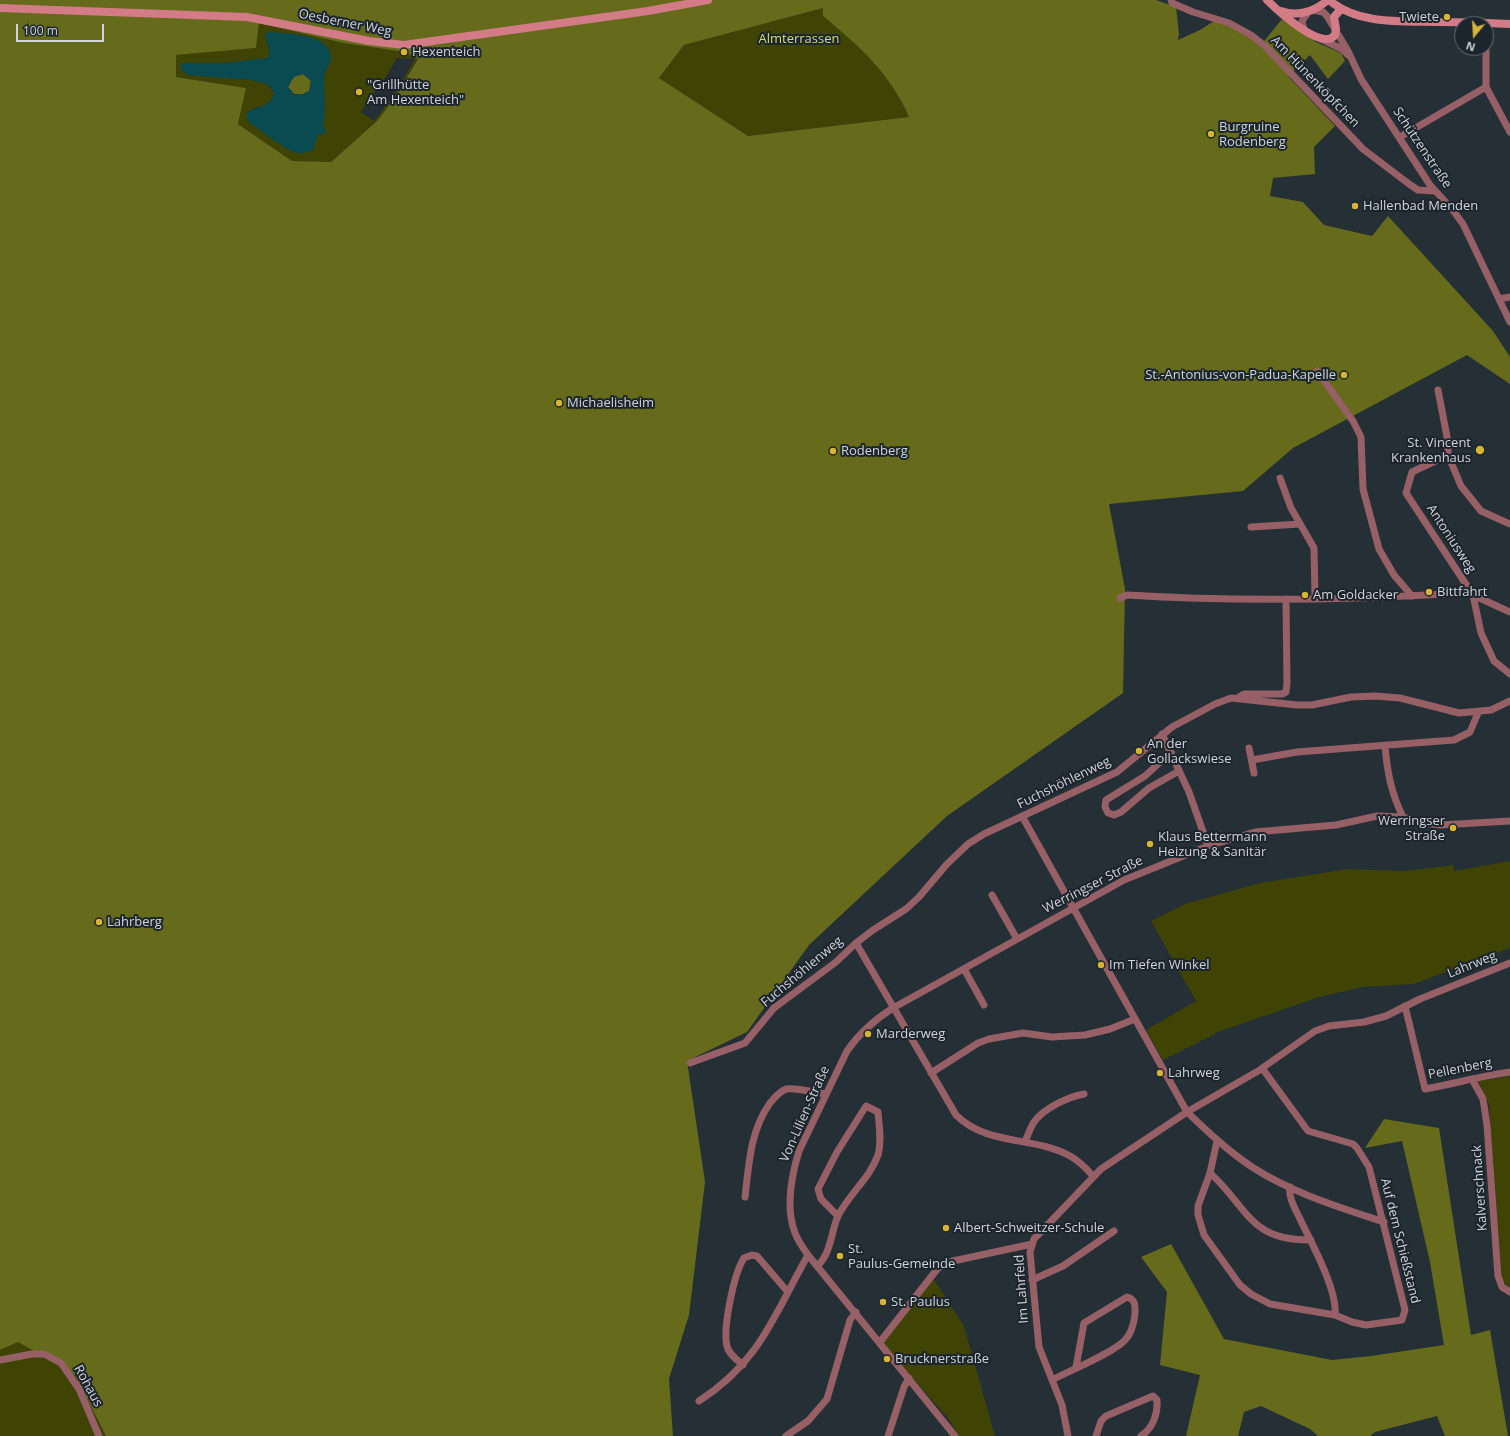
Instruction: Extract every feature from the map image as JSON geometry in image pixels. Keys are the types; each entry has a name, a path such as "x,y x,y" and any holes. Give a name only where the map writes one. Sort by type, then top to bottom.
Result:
{"street":[{"name":"Oesberner Weg","path":"0,8 247,17 369,41 404,45 648,11 708,0"},
{"path":"1266,0 1304,30 1342,49 1350,58"},
{"path":"1304,30 1302,21 1311,11 1328,0 1341,9 1382,20 1454,22"},
{"name":"Am Hünenköpfchen","path":"1172,1 1193,12 1230,23 1251,35 1265,46 1363,149 1418,190 1435,191"},
{"path":"1275,8 1295,14 1311,11"},
{"path":"1320,39 1332,38 1336,29 1334,17 1341,9"},
{"name":"Schützenstraße","path":"1311,11 1326,14 1336,29 1361,79 1435,191 1452,209 1463,224 1510,322"},
{"path":"1494,23 1510,24"},
{"path":"1486,56 1486,87 1510,132"},
{"path":"1400,137 1486,87"},
{"path":"1499,299 1510,297"},
{"path":"1317,371 1353,421 1361,437 1364,488 1379,549 1394,575 1412,596"},
{"path":"1438,390 1448,442 1448,455 1461,486 1481,511 1510,524"},
{"name":"Antoniusweg","path":"1448,455 1412,472 1406,493 1473,595 1481,632 1488,652 1494,661 1510,674"},
{"path":"1280,478 1291,508 1314,548 1315,598"},
{"path":"1251,528 1300,524"},
{"path":"1120,598 1127,595 1224,600 1412,596 1462,593 1473,595 1510,612"},
{"path":"1238,698 1244,694 1282,694 1286,692 1286,599"},
{"name":"Fuchshöhlenweg","path":"690,1063 745,1043 774,1008 836,962 856,943 906,909 920,896 946,864 968,844 984,834 1117,772 1162,734 1214,704 1231,698 1238,698 1297,705 1312,705 1351,697 1375,696 1400,698 1452,712 1478,713 1492,710 1510,701"},
{"path":"1252,760 1297,752 1444,742 1461,738 1470,732 1478,713"},
{"path":"1162,734 1189,792 1208,846"},
{"path":"1385,745 1388,776 1395,801 1403,817"},
{"path":"1249,748 1254,773"},
{"path":"1171,752 1145,776 1106,800 1105,807 1108,812 1114,815 1121,812 1149,788 1179,771"},
{"path":"1022,816 1187,1112 1217,1141 1253,1167 1290,1187 1324,1202 1384,1222"},
{"name":"Werringser Straße","path":"893,1008 1124,880 1208,846 1255,832 1336,825 1377,816 1403,817 1423,823 1440,825 1510,821"},
{"path":"992,895 1017,939"},
{"path":"856,943 956,1115 967,1125 992,1136 1050,1147 1079,1161 1093,1176"},
{"name":"Lahrweg","path":"1187,1112 1262,1068 1322,1028 1378,1019 1405,1006 1510,963"},
{"path":"964,968 984,1005"},
{"name":"Pellenberg","path":"1405,1006 1425,1089 1472,1080 1482,1076 1510,1072"},
{"name":"Von-Lilien-Straße","path":"893,1008 875,1019 855,1038 847,1051 799,1151 791,1180 790,1195 792,1224 796,1235 808,1255 856,1312 955,1436"},
{"path":"931,1073 978,1043 989,1039 1023,1033 1052,1038 1085,1035 1110,1029 1135,1019"},
{"name":"Auf dem Schießstand","path":"1262,1068 1308,1131 1353,1144 1370,1167 1406,1310 1402,1320 1366,1325 1352,1322 1335,1315"},
{"name":"Kalverschnack","path":"1472,1080 1482,1099 1487,1125 1498,1276 1502,1287 1510,1292"},
{"path":"745,1197 753,1138 760,1119 776,1096 781,1092 790,1089 826,1094"},
{"path":"1025,1142 1033,1122 1043,1113 1074,1096 1084,1094"},
{"path":"817,1266 824,1260 838,1216 872,1168 879,1151 878,1112 866,1106 836,1152 818,1189 821,1199 838,1216"},
{"name":"Im Lahrfeld","path":"1068,1436 1062,1405 1039,1347 1030,1252 1032,1244 1093,1176 1187,1112"},
{"path":"1217,1141 1210,1172 1198,1206 1198,1215 1204,1235 1240,1285 1251,1294 1270,1304 1335,1315 1336,1301 1311,1240 1290,1196 1290,1187"},
{"path":"1210,1172 1241,1209 1261,1229 1282,1238 1295,1241 1311,1240"},
{"path":"1032,1280 1062,1266 1114,1231"},
{"path":"880,1342 938,1268 953,1261 1032,1244"},
{"path":"743,1365 729,1351 726,1339 730,1301 744,1258 752,1255 756,1256 787,1291"},
{"path":"698,1401 726,1381 743,1365 762,1340 787,1291 808,1255"},
{"path":"1052,1380 1117,1347 1127,1338 1135,1316 1135,1304 1130,1298 1127,1297 1084,1323 1076,1367"},
{"path":"786,1436 805,1424 827,1399 850,1320 856,1312"},
{"name":"Rohaus","path":"0,1360 38,1354 50,1356 61,1363 80,1389 99,1436"},
{"path":"888,1436 904,1387 909,1378"},
{"path":"1096,1436 1101,1421 1106,1416 1153,1396 1157,1400 1157,1410 1151,1426 1141,1436"}],"green space":[{"path":"0,0 1156,0 1176,7 1179,34 1178,40 1200,30 1214,21 1240,30 1261,45 1282,19 1316,42 1341,53 1345,61 1328,79 1310,55 1288,76 1335,126 1314,147 1315,174 1273,178 1270,196 1303,202 1324,225 1372,236 1388,216 1493,331 1510,357 1510,384 1467,355 1293,448 1243,491 1109,504 1125,589 1123,693 947,816 809,945 747,1032 687,1061 705,1182 689,1315 669,1379 673,1436 106,1436 75,1375 18,1342 0,1350","holes":["823,8 823,16 849,38 883,74 893,87 909,117 748,136 659,78 684,45","259,23 343,43 405,52 418,59 396,96 377,121 331,162 292,161 238,124 246,88 176,77 176,55 256,48"]},
{"name":"Almterrassen","path":"823,8 823,16 861,47 891,83 909,117 748,136 659,78 684,45"},
{"path":"259,23 343,43 406,52 418,59 396,96 377,121 331,162 292,161 238,124 246,88 176,77 176,55 256,48","holes":["266,41 329,64 325,72 324,80 324,115 322,124 312,146 298,153 290,150 249,122 254,108 267,104 273,97 274,93 267,84 251,80 188,75 181,70 181,64 185,63 226,63 268,58 270,53","397,58 415,59 394,95 374,121 361,112"]},
{"path":"303,74 311,81 309,91 303,94 294,94 288,87 294,76"},
{"path":"1510,861 1510,948 1414,984 1363,987 1319,997 1215,1033 1163,1060 1146,1030 1196,1001 1151,921 1185,904 1260,883 1347,869 1405,871 1454,865 1454,871"},
{"path":"1510,1076 1510,1289 1502,1279 1489,1104 1478,1081"},
{"path":"1384,1119 1439,1128 1471,1335 1490,1330 1508,1436 1445,1436 1437,1416 1375,1432 1370,1436 1318,1436 1310,1429 1261,1406 1244,1412 1238,1436 1186,1436 1200,1375 1160,1365 1167,1292 1141,1257 1171,1244 1224,1339 1332,1360 1371,1356 1444,1345 1430,1262 1402,1141 1365,1148"},
{"path":"931,1275 964,1326 995,1436 959,1436 948,1418 880,1342"},
{"path":"18,1342 75,1375 106,1436 0,1436 0,1350"}],"water":[{"path":"271,32 307,37 324,44 329,49 331,60 324,77 325,108 323,126 326,131 322,135 318,134 313,150 303,153 292,151 249,122 246,117 247,112 264,105 273,97 274,92 267,84 251,80 188,75 181,70 181,64 185,63 226,63 268,58 270,53 265,35 266,33","holes":["303,74 311,81 309,91 303,94 294,94 288,87 294,77"]}],"place":[{"name":"Twiete","path":"1447,17"},
{"name":"Hexenteich","path":"404,52"},
{"name":"\"Grillhütte Am Hexenteich\"","path":"359,92"},
{"name":"Burgruine Rodenberg","path":"1211,134"},
{"name":"Hallenbad Menden","path":"1355,206"},
{"name":"St.-Antonius-von-Padua-Kapelle","path":"1344,375"},
{"name":"Michaelisheim","path":"559,403"},
{"name":"St. Vincent Krankenhaus","path":"1480,450"},
{"name":"Rodenberg","path":"833,451"},
{"name":"Bittfahrt","path":"1429,592"},
{"name":"Am Goldacker","path":"1305,595"},
{"name":"An der Gollackswiese","path":"1139,751"},
{"name":"Werringser Straße","path":"1453,828"},
{"name":"Klaus Bettermann Heizung & Sanitär","path":"1150,844"},
{"name":"Lahrberg","path":"99,922"},
{"name":"Im Tiefen Winkel","path":"1101,965"},
{"name":"Marderweg","path":"868,1034"},
{"name":"Lahrweg","path":"1160,1073"},
{"name":"Albert-Schweitzer-Schule","path":"946,1228"},
{"name":"St. Paulus-Gemeinde","path":"840,1256"},
{"name":"St. Paulus","path":"883,1302"},
{"name":"Brucknerstraße","path":"887,1359"}]}
